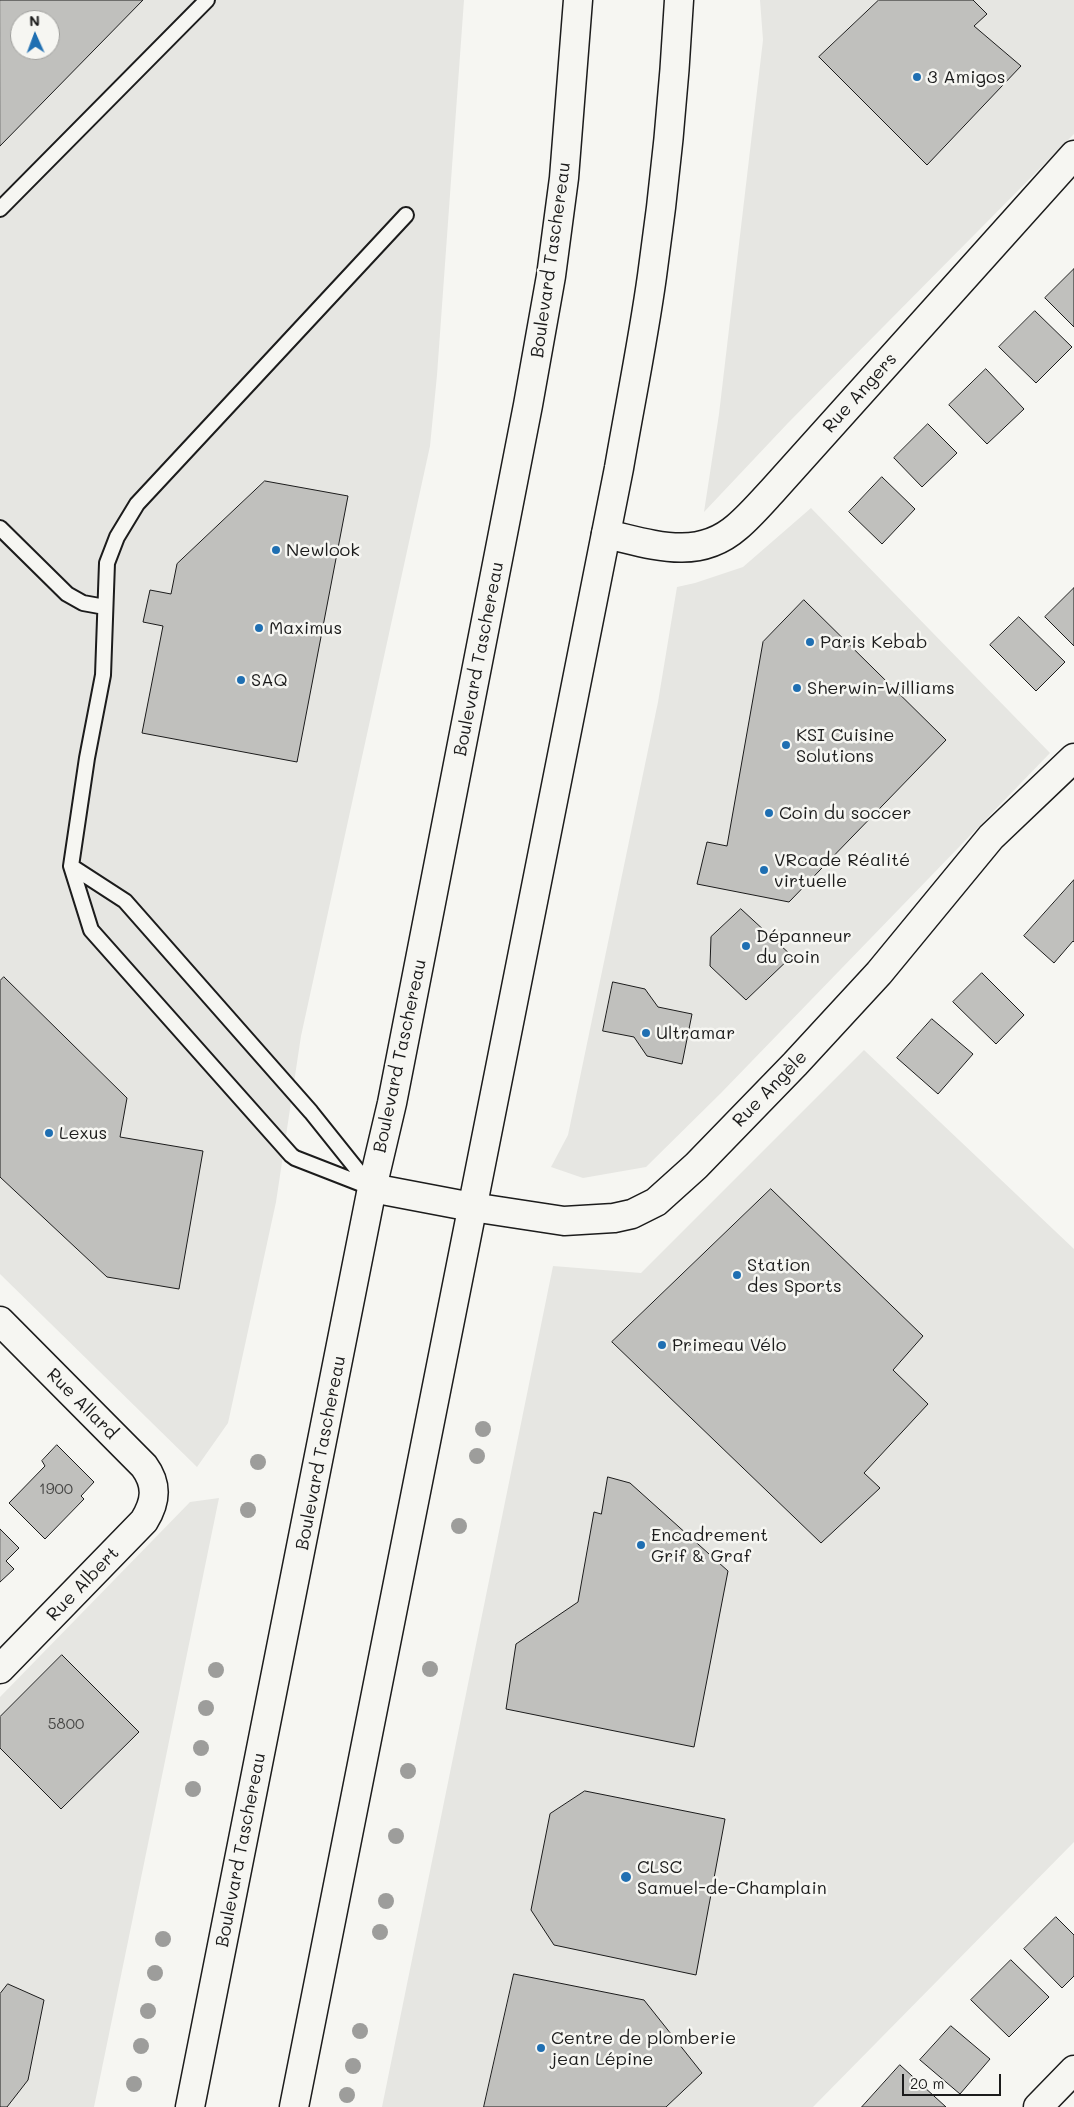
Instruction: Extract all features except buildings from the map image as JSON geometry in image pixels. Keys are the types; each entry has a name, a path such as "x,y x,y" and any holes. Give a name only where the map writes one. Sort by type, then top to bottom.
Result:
{"main road":[{"name":"Boulevard Taschereau","path":"190,2107 372,1188 392,1103 544,318 564,178 578,0"},
{"path":"294,2107 606,534 643,334 669,139 679,0"},
{"name":"Rue Angers","path":"606,534 656,545 692,548 711,543 736,528 774,489 1074,155"},
{"name":"Rue Angèle","path":"372,1188 472,1207 550,1219 603,1220 632,1214 663,1197 696,1166 795,1064 879,973 991,836 1071,767"},
{"name":"Rue Allard","path":"0,1321 144,1466 152,1478 154,1492"},
{"name":"Rue Albert","path":"0,1669 144,1521 152,1507 154,1492"},
{"path":"1038,2107 1074,2070"}],"lane":[{"path":"0,209 207,0"},
{"path":"372,1188 290,1155 91,930 71,866 87,758 103,675 107,563 117,537 137,504 406,215"},
{"path":"0,528 67,594 83,602 105,607"},
{"path":"71,866 124,902 311,1112 372,1188"}],"shaded area":[{"path":"0,0 464,0 437,375 430,446 301,1036 276,1202 228,1423 197,1467 0,1274"},
{"path":"760,0 1074,0 1074,134 788,423 704,512 719,414 763,40"},
{"path":"811,508 1050,753 721,1093 646,1167 583,1178 551,1167 568,1135 658,702 677,587 743,567"},
{"path":"864,1050 1074,1249 1074,1842 813,2107 382,2107 553,1266 641,1273"},
{"path":"219,1498 94,2107 0,2107 0,1697 190,1502"}],"place":[{"name":"3 Amigos","path":"917,77"},
{"name":"Newlook","path":"276,550"},
{"name":"Maximus","path":"259,628"},
{"name":"Paris Kebab","path":"810,642"},
{"name":"SAQ","path":"241,680"},
{"name":"Sherwin-Williams","path":"797,688"},
{"name":"KSI Cuisine Solutions","path":"786,745"},
{"name":"Coin du soccer","path":"769,813"},
{"name":"VRcade Réalité virtuelle","path":"764,870"},
{"name":"Dépanneur du coin","path":"746,946"},
{"name":"Ultramar","path":"646,1033"},
{"name":"Lexus","path":"49,1133"},
{"name":"Station des Sports","path":"737,1275"},
{"name":"Primeau Vélo","path":"662,1345"},
{"name":"Encadrement Grif & Graf","path":"641,1545"},
{"name":"CLSC Samuel-de-Champlain","path":"626,1877"},
{"name":"Centre de plomberie jean Lépine","path":"541,2048"}]}
